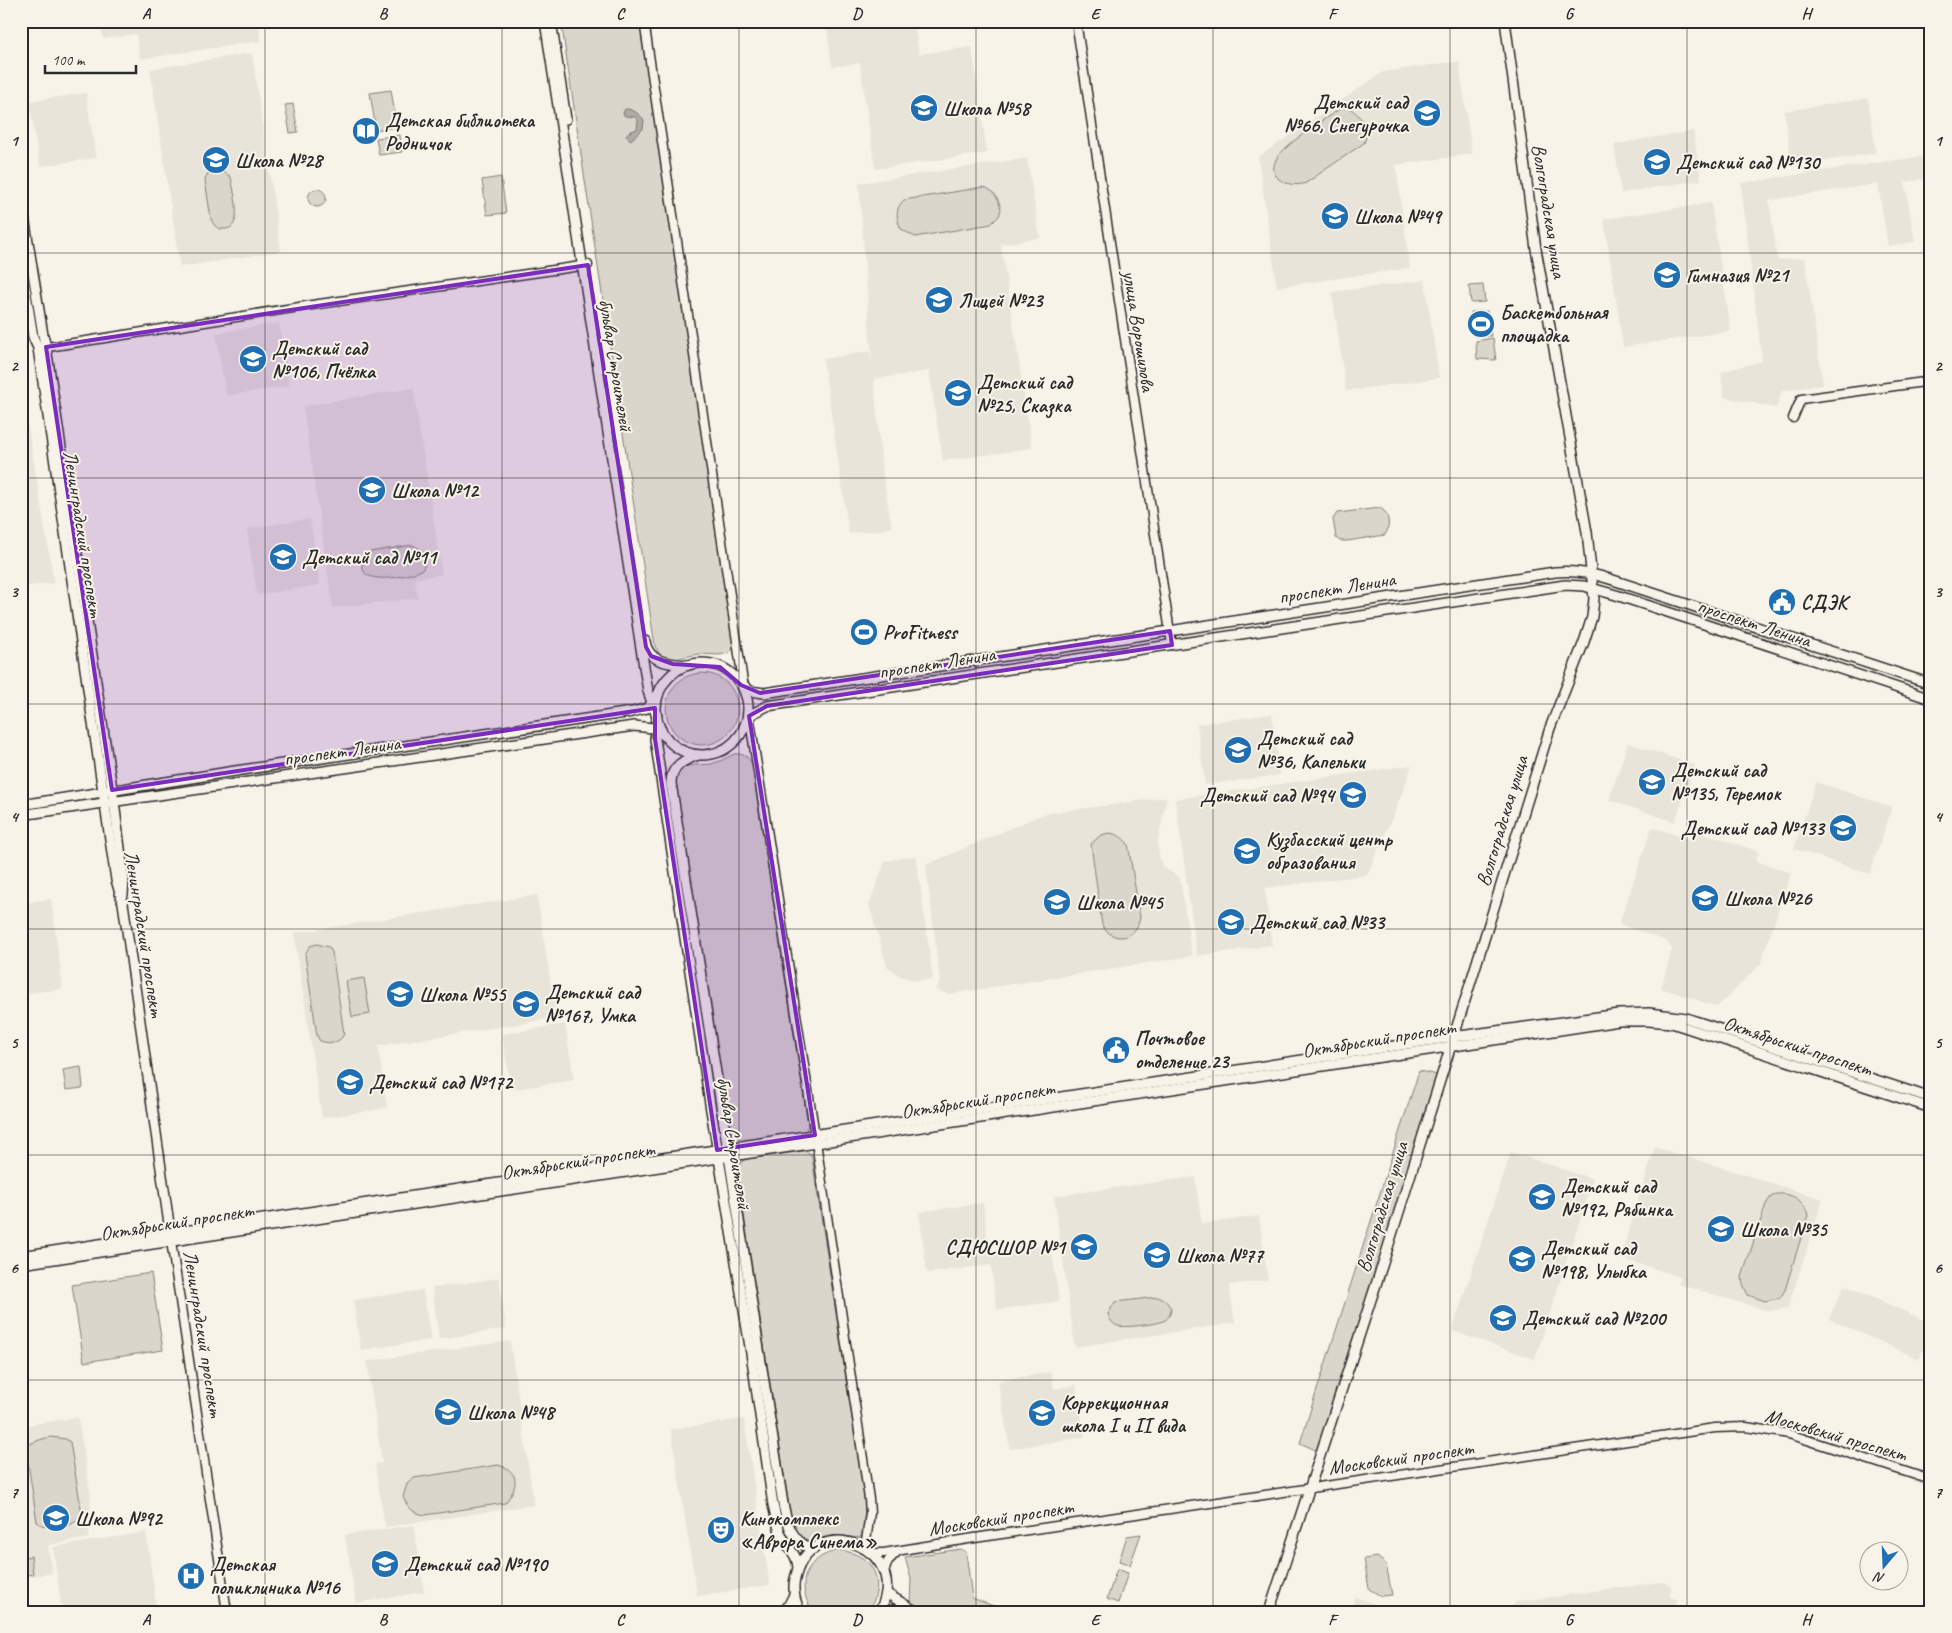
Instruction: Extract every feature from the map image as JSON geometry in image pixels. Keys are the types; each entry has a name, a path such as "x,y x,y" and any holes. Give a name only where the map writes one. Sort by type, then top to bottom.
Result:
{"main road":[{"name":"бульвар Строителей","path":"545,21 586,265 646,647 651,656 658,660 688,665"},
{"name":"бульвар Строителей","path":"551,21 638,629 652,704 657,715 655,729 723,1153 784,1511 790,1528 798,1542 814,1549"},
{"name":"Волгоградская улица","path":"1269,1612 1310,1488 1550,728 1592,617 1593,574 1566,411 1536,249 1504,21"},
{"name":"Ленинградский проспект","path":"21,198 110,802 116,880 123,903 171,1237"},
{"name":"Ленинградский проспект","path":"21,262 33,337 42,348"},
{"name":"проспект Ленина","path":"743,688 755,693 764,693 1555,572 1574,571 1593,574 1931,684"},
{"name":"проспект Ленина","path":"698,755 712,754 726,748 736,739 744,726 748,713 766,706 1557,586 1574,585 1594,589 1931,699"},
{"path":"652,704 668,678 680,668 705,663 728,670 743,688 748,713"},
{"path":"658,694 657,715 665,736"},
{"name":"проспект Ленина","path":"21,805 632,712 643,710 652,704"},
{"name":"проспект Ленина","path":"21,815 624,728 646,726 655,729"},
{"path":"655,729 676,747 698,755"},
{"name":"бульвар Строителей","path":"698,755 686,759 675,768 671,775 671,783 773,1505 780,1532 795,1556 798,1568"},
{"name":"Октябрьский проспект","path":"21,1256 171,1237 1619,1014 1649,1013 1686,1018 1931,1098"},
{"name":"Октябрьский проспект","path":"1452,1041 1619,1021 1672,1023 1931,1108"},
{"name":"Октябрьский проспект","path":"21,1264 171,1237"},
{"path":"801,1612 794,1594 798,1568 814,1549 830,1542 839,1541 848,1541 877,1558 884,1572 886,1593 880,1611 894,1610 900,1612"},
{"path":"886,1593 917,1612"}],"street":[{"path":"644,21 743,688"},
{"name":"улица Ворошилова","path":"1076,21 1172,644"},
{"path":"42,348 312,305 586,265"},
{"path":"1793,418 1801,399 1931,381"},
{"path":"748,713 869,1499 868,1551"},
{"name":"Ленинградский проспект","path":"171,1237 227,1612"},
{"name":"Московский проспект","path":"868,1551 898,1551 1715,1428 1746,1427 1789,1434 1931,1480"},
{"path":"884,1572 888,1562 898,1551"},
{"path":"782,1612 794,1594"}],"highlighted area":[{"path":"588,265 646,647 651,656 673,664 720,667 741,685 760,693 1170,631 1172,645 767,706 749,716 815,1135 717,1150 655,739 655,708 112,790 46,347"}],"shaded area":[{"path":"100,21 258,21 261,41 140,59 136,34 103,39"},
{"path":"561,21 641,21 734,641 732,650 729,653 719,655 698,654 671,660 661,657 655,646"},
{"name":"Школа №58","path":"826,21 914,21 919,54 972,47 987,153 875,169 860,63 832,67"},
{"name":"Школа №28","path":"252,53 281,251 180,267 150,69"},
{"name":"Школа №49","path":"1459,61 1472,154 1396,165 1410,268 1277,287 1258,157 1383,72"},
{"path":"391,90 397,127 376,130 370,93"},
{"path":"86,93 96,158 40,166 29,101"},
{"path":"1868,98 1876,153 1792,166 1784,111"},
{"path":"293,104 298,132 290,133 285,105"},
{"path":"1348,107 1363,122 1366,132 1364,143 1306,183 1288,184 1278,178 1274,169 1278,156 1304,133 1341,108"},
{"path":"625,109 630,109 644,120 643,129 631,140 626,135 637,129 638,121 635,117 625,116 623,113"},
{"name":"Детский сад №130","path":"1693,131 1701,180 1621,193 1614,144"},
{"path":"400,135 402,152 379,155 376,138"},
{"path":"1931,155 1931,178 1905,182 1915,242 1888,246 1878,184 1769,200 1777,260 1805,258 1823,385 1782,391 1776,408 1724,397 1721,372 1762,361 1741,183"},
{"name":"Лицей №23","path":"1027,158 1040,238 1001,244 1032,448 943,461 929,371 874,379 882,470 892,528 849,534 823,359 870,351 872,365 859,183"},
{"path":"218,168 231,177 236,209 234,224 229,228 222,229 218,228 211,219 205,180 209,171"},
{"path":"501,177 506,213 487,215 482,180"},
{"path":"984,187 996,195 1001,209 999,216 991,224 915,237 901,229 897,213 899,206 904,200"},
{"path":"317,189 323,192 326,198 323,204 317,207 311,204 308,198 311,192"},
{"name":"Гимназия №21","path":"1711,203 1731,331 1623,347 1604,219"},
{"path":"1425,280 1439,378 1346,391 1332,292"},
{"path":"1483,285 1485,302 1471,303 1469,286"},
{"name":"Баскетбольная площадка","path":"1487,311 1491,336 1474,336 1471,312"},
{"name":"Детский сад №106, Пчёлка","path":"279,323 289,386 226,396 216,333"},
{"path":"1493,338 1496,360 1477,359 1476,341"},
{"path":"21,385 54,583 21,587"},
{"name":"Школа №12","path":"413,388 442,574 415,579 418,598 333,608 303,406"},
{"path":"1380,508 1388,520 1388,528 1385,535 1347,541 1340,541 1336,538 1333,519 1337,513"},
{"name":"Детский сад №11","path":"310,519 320,585 257,595 247,529"},
{"path":"412,545 420,549 426,558 422,570 396,577 376,578 368,575 363,570 362,561 370,552"},
{"path":"709,673 728,683 736,695 738,709 736,723 728,735 716,743 695,745 676,735 668,723 666,702 676,683 688,675"},
{"name":"Детский сад №36, Капельки","path":"1272,714 1280,775 1205,785 1197,724"},
{"name":"Детский сад №135, Теремок","path":"1628,743 1695,765 1675,822 1609,800"},
{"path":"734,754 746,756 752,765 808,1125 805,1132 738,1142 730,1134 675,782 679,771 683,768 711,764"},
{"path":"1412,765 1396,809 1367,875 1265,888 1272,945 1197,956 1175,799"},
{"name":"Детский сад №133","path":"1816,782 1892,807 1870,874 1794,849"},
{"name":"Школа №45","path":"1167,797 1157,845 1162,866 1180,878 1192,956 949,994 935,990 940,982 926,865 1043,814"},
{"name":"Школа №26","path":"1652,827 1693,840 1697,831 1758,851 1756,861 1791,873 1760,965 1717,1007 1661,988 1672,949 1666,941 1619,924"},
{"path":"1109,833 1120,836 1128,844 1140,917 1134,931 1124,937 1112,935 1102,925 1091,844 1101,835"},
{"path":"916,855 933,979 916,981 900,976 887,966 869,905 885,861"},
{"name":"Школа №55","path":"537,895 556,1018 378,1046 387,1108 322,1118 294,933"},
{"path":"51,899 63,989 21,994 21,903"},
{"path":"317,944 329,947 332,952 344,1034 340,1040 327,1043 320,1041 317,1036 305,954 310,946"},
{"path":"364,978 370,1014 352,1017 346,981"},
{"path":"565,1024 574,1080 511,1090 502,1034"},
{"path":"81,1067 83,1088 66,1090 63,1070"},
{"path":"1419,1071 1438,1075 1322,1453 1300,1443"},
{"name":"Школа №35","path":"1655,1147 1823,1199 1788,1308 1769,1311 1678,1284 1681,1277 1620,1258"},
{"path":"804,1151 810,1153 812,1158 865,1502 864,1527 861,1537 837,1536 810,1542 802,1541 794,1527 790,1513 737,1170 741,1162 747,1159"},
{"path":"1511,1152 1593,1179 1535,1359 1452,1331"},
{"name":"Школа №77","path":"1195,1177 1202,1224 1259,1216 1268,1280 1229,1285 1235,1323 1075,1347 1054,1196"},
{"path":"1777,1194 1797,1198 1804,1205 1808,1215 1785,1290 1780,1298 1765,1301 1748,1295 1742,1277 1766,1204 1771,1197"},
{"path":"983,1203 989,1252 1051,1244 1059,1301 997,1310 991,1265 927,1273 919,1212"},
{"path":"151,1273 163,1350 84,1362 72,1285"},
{"path":"499,1278 506,1329 439,1339 432,1288"},
{"path":"1844,1285 1931,1323 1931,1333 1919,1359 1829,1319"},
{"path":"423,1290 431,1340 361,1350 353,1300"},
{"path":"1158,1297 1165,1300 1171,1308 1169,1316 1163,1321 1141,1325 1118,1326 1112,1322 1108,1314 1115,1302"},
{"name":"Школа №48","path":"510,1341 534,1505 385,1527 375,1464 382,1463 367,1361"},
{"name":"Коррекционная школа I и II вида","path":"1051,1372 1054,1389 1076,1385 1085,1437 1010,1449 998,1381"},
{"name":"Школа №92","path":"78,1417 91,1497 89,1538 48,1545 52,1573 21,1578 21,1426"},
{"path":"744,1419 770,1585 697,1596 671,1429"},
{"path":"51,1437 66,1439 70,1442 82,1514 74,1523 54,1528 37,1522 26,1450 27,1445"},
{"path":"498,1465 511,1471 515,1481 513,1492 505,1503 425,1515 411,1509 403,1497 407,1484 414,1478"},
{"name":"Детский сад №190","path":"414,1525 424,1592 356,1603 345,1535"},
{"path":"146,1532 157,1612 62,1612 53,1547"},
{"path":"1141,1534 1130,1565 1119,1561 1127,1536"},
{"path":"961,1549 966,1552 972,1598 999,1608 999,1612 926,1612 910,1604 911,1579 905,1557"},
{"path":"839,1550 861,1557 869,1563 874,1571 876,1590 874,1601 868,1612 813,1612 807,1601 804,1581 811,1565 828,1553"},
{"path":"31,1556 33,1574 21,1576 21,1558"},
{"path":"1377,1557 1386,1564 1392,1595 1381,1596 1369,1589 1364,1559"},
{"path":"1117,1569 1128,1573 1118,1603 1107,1599"},
{"path":"1661,1582 1671,1585 1670,1597 1678,1600 1674,1612 1511,1612 1515,1602"},
{"path":"1355,1597 1399,1612 1350,1612"}],"place":[{"name":"Школа №58","path":"924,108"},
{"name":"Детский сад №66, Снегурочка","path":"1427,113"},
{"name":"Детская библиотека Родничок","path":"366,131"},
{"name":"Школа №28","path":"216,160"},
{"name":"Детский сад №130","path":"1657,162"},
{"name":"Школа №49","path":"1335,216"},
{"name":"Гимназия №21","path":"1667,275"},
{"name":"Лицей №23","path":"939,300"},
{"name":"Баскетбольная площадка","path":"1481,324"},
{"name":"Детский сад №106, Пчёлка","path":"253,359"},
{"name":"Детский сад №25, Сказка","path":"958,393"},
{"name":"Школа №12","path":"372,490"},
{"name":"Детский сад №11","path":"283,557"},
{"name":"СДЭК","path":"1782,602"},
{"name":"ProFitness","path":"864,632"},
{"name":"Детский сад №36, Капельки","path":"1238,750"},
{"name":"Детский сад №135, Теремок","path":"1652,782"},
{"name":"Детский сад №94","path":"1353,795"},
{"name":"Детский сад №133","path":"1843,828"},
{"name":"Кузбасский центр образования","path":"1247,851"},
{"name":"Школа №26","path":"1705,898"},
{"name":"Школа №45","path":"1057,902"},
{"name":"Детский сад №33","path":"1231,922"},
{"name":"Школа №55","path":"400,994"},
{"name":"Детский сад №167, Умка","path":"526,1004"},
{"name":"Почтовое отделение 23","path":"1116,1050"},
{"name":"Детский сад №172","path":"350,1082"},
{"name":"Детский сад №192, Рябинка","path":"1542,1197"},
{"name":"Школа №35","path":"1721,1229"},
{"name":"СДЮСШОР №1","path":"1084,1247"},
{"name":"Школа №77","path":"1157,1255"},
{"name":"Детский сад №198, Улыбка","path":"1522,1259"},
{"name":"Детский сад №200","path":"1503,1318"},
{"name":"Школа №48","path":"448,1412"},
{"name":"Коррекционная школа I и II вида","path":"1042,1413"},
{"name":"Школа №92","path":"56,1518"},
{"name":"Кинокомплекс «Аврора Синема»","path":"721,1530"},
{"name":"Детский сад №190","path":"385,1564"},
{"name":"Детская поликлиника №16","path":"191,1576"}]}
